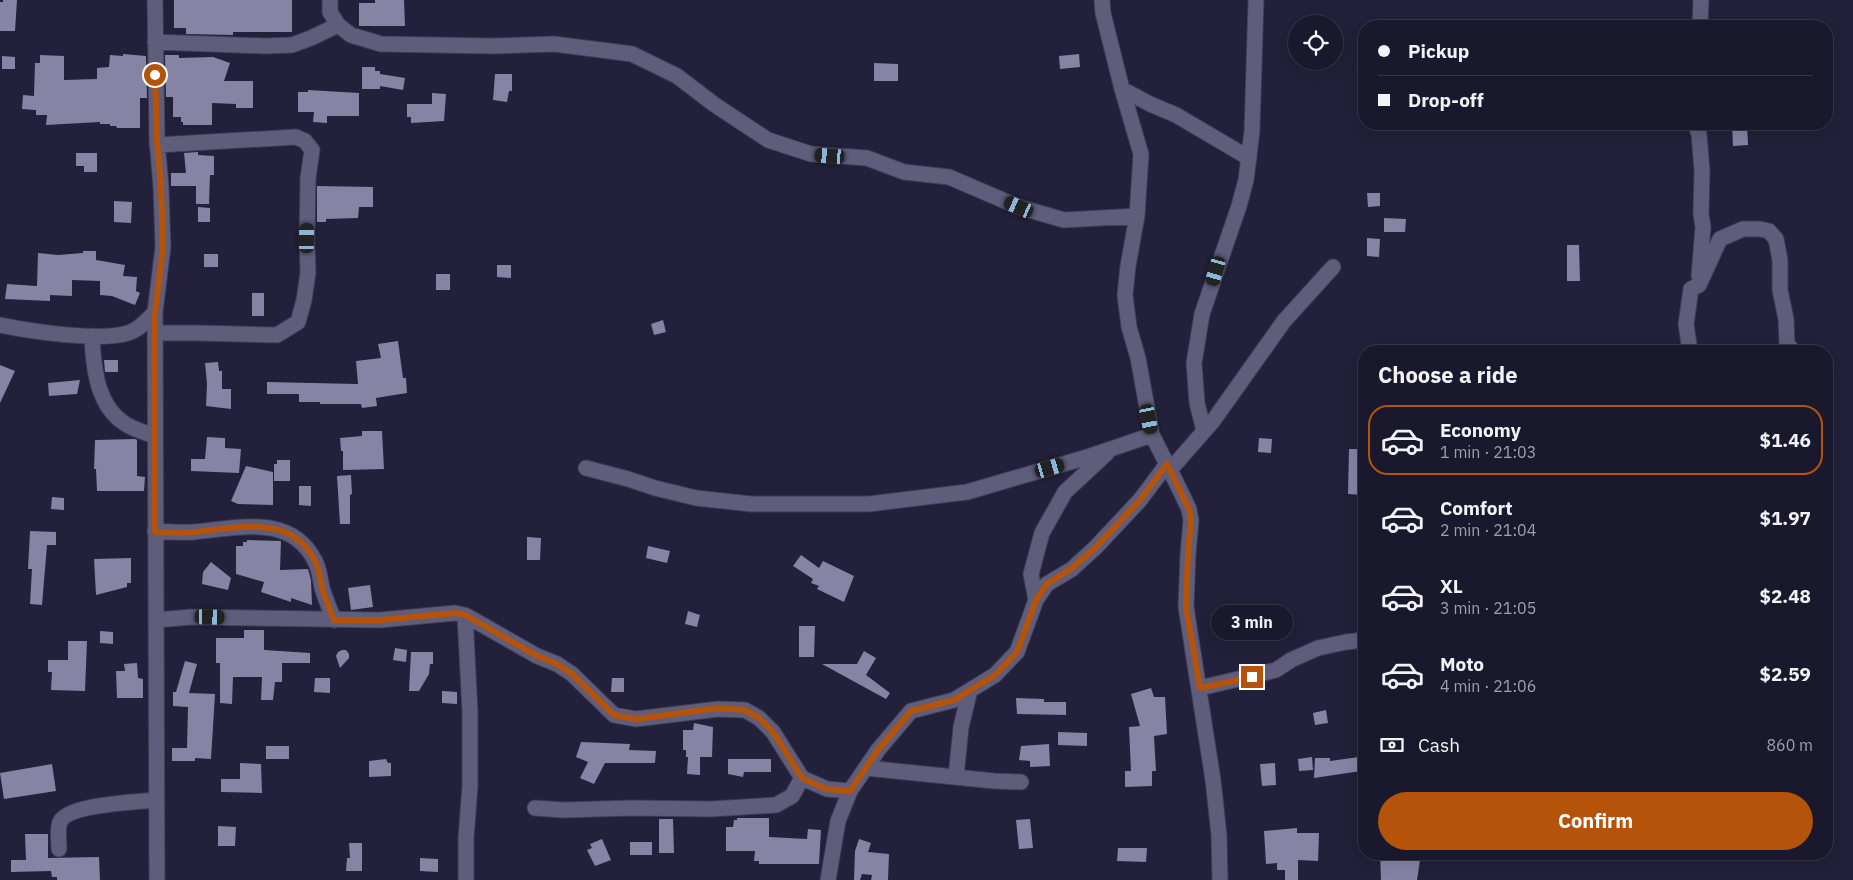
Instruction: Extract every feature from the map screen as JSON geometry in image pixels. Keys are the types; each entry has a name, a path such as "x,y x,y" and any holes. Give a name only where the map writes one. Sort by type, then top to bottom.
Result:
{"street":[{"path":"155,0 157,145 161,187 163,247 155,312 156,880"},
{"path":"330,0 330,12 338,24 351,35 381,44 493,46 554,44 632,54 677,76 715,106 768,140 811,154 867,158 904,172 949,178 1019,207 1064,220 1136,216"},
{"path":"1102,0 1103,13 1122,89 1141,154 1136,216 1125,296 1129,327 1138,358 1152,435 1189,509 1191,520 1186,607 1200,688 1219,835 1220,880"},
{"path":"1204,432 1197,403 1194,364 1202,314 1239,206 1249,158 1253,106 1256,0"},
{"path":"1700,20 1701,0"},
{"path":"155,42 265,46 292,45 311,38 338,24"},
{"path":"1122,89 1176,115 1249,158"},
{"path":"1697,130 1702,171 1701,214 1703,228 1699,285"},
{"path":"155,333 198,332 277,335 298,322 308,273 308,178 312,150 305,142 296,137 157,145"},
{"path":"1689,345 1686,324 1691,289 1699,285 1720,239 1743,229 1769,231 1776,239 1780,260 1780,290 1786,319 1788,345"},
{"path":"828,880 838,821 850,791 878,750 911,711 954,700 995,675 1017,652 1036,600 1047,584 1072,568 1096,547 1168,467 1204,432 1284,321 1333,267"},
{"path":"0,325 22,330 114,336 128,333 142,325 155,312"},
{"path":"92,336 97,381 107,403 119,419 140,431 155,436"},
{"path":"586,468 696,498 751,504 869,504 967,492 1112,449 1152,435"},
{"path":"1036,600 1032,574 1042,533 1065,492 1112,449"},
{"path":"155,532 192,532 261,527 292,534 316,561 323,591 334,620"},
{"path":"156,620 191,617 380,620 455,613 465,615 537,656 557,664 572,674 614,715 636,719 718,708 744,710 759,718 773,732 802,778 826,789 850,791"},
{"path":"465,615 470,712 470,786 466,838 466,880"},
{"path":"1200,688 1276,670 1291,660 1318,648 1358,641"},
{"path":"956,776 961,727 970,690"},
{"path":"866,768 1021,782"},
{"path":"535,808 563,810 632,808 711,809 776,805 792,796 802,778"},
{"path":"59,849 60,822 67,814 110,804 156,800"}],"building":[{"path":"3,0 17,0 15,31 0,31 0,2 3,2"},
{"path":"174,0 292,0 292,32 233,32 233,35 186,34 186,28 174,28"},
{"path":"375,0 404,0 405,26 359,26 359,3 375,3"},
{"path":"123,54 146,56 147,98 140,98 140,128 117,128 116,126 110,126 110,124 100,124 100,122 46,125 47,115 36,115 36,110 22,109 23,95 34,96 35,63 40,63 40,55 64,56 64,80 97,79 97,68 109,67 110,55 123,56"},
{"path":"1079,54 1080,67 1060,69 1059,56"},
{"path":"165,55 179,55 179,58 213,57 230,63 224,81 253,81 253,108 236,108 236,104 212,103 212,125 183,125 181,117 173,117 173,97 166,97"},
{"path":"2,56 15,57 15,69 2,69"},
{"path":"874,63 898,64 898,81 874,81"},
{"path":"362,67 375,67 375,71 380,71 380,74 405,78 403,90 380,86 380,89 362,89"},
{"path":"495,74 512,74 512,91 509,91 507,102 493,100"},
{"path":"308,90 359,93 359,116 327,116 327,123 313,122 314,112 298,112 298,92 308,92"},
{"path":"432,93 446,94 444,121 411,123 411,117 407,117 407,104 432,104"},
{"path":"1732,130 1747,130 1748,145 1733,146"},
{"path":"198,152 198,155 214,156 214,175 210,175 209,204 196,204 196,186 171,186 171,173 186,173 184,153"},
{"path":"76,153 97,153 97,172 84,172 84,166 76,166"},
{"path":"317,186 373,187 373,207 359,207 358,218 326,219 326,222 317,222"},
{"path":"1367,193 1380,193 1380,206 1368,207"},
{"path":"114,201 132,202 131,223 114,222"},
{"path":"198,207 210,208 210,222 198,222"},
{"path":"1384,218 1406,219 1405,232 1384,232"},
{"path":"1367,238 1380,239 1379,257 1367,256"},
{"path":"1567,245 1579,245 1580,281 1567,281"},
{"path":"83,251 96,251 96,260 125,265 123,276 137,277 136,291 140,293 135,305 112,296 100,295 100,281 72,280 72,296 50,295 50,301 5,299 7,284 37,286 38,253 58,255 83,253"},
{"path":"204,254 218,254 218,267 204,267"},
{"path":"497,265 511,265 511,278 497,277"},
{"path":"436,274 450,274 450,290 436,290"},
{"path":"252,293 264,293 264,316 252,316"},
{"path":"663,320 666,332 654,335 651,324"},
{"path":"398,341 403,378 406,378 407,393 376,398 377,406 362,408 361,404 299,402 299,394 267,394 267,382 358,384 356,361 381,358 378,344"},
{"path":"104,360 118,360 118,372 105,372"},
{"path":"218,362 219,371 222,371 222,389 231,389 231,409 206,406 207,384 205,363"},
{"path":"0,365 15,371 0,403"},
{"path":"80,380 77,394 49,396 48,383"},
{"path":"362,431 382,431 384,469 343,470 343,451 341,451 340,438 362,436"},
{"path":"207,437 225,438 225,448 241,449 239,473 191,471 191,459 205,459"},
{"path":"1259,438 1272,439 1271,453 1258,452"},
{"path":"95,440 137,440 137,476 145,477 144,491 97,491 96,469 94,469"},
{"path":"1349,449 1358,449 1358,495 1348,494"},
{"path":"277,460 290,460 290,481 274,481 274,464 277,464"},
{"path":"246,466 273,472 273,505 238,504 231,501"},
{"path":"351,475 350,524 340,524 337,476"},
{"path":"299,486 311,486 311,506 299,505"},
{"path":"52,497 64,498 64,510 51,509"},
{"path":"30,531 56,532 56,545 47,545 42,605 30,604 32,569 28,569"},
{"path":"527,537 541,538 540,560 527,560"},
{"path":"247,540 281,541 280,570 308,569 311,580 312,605 291,598 291,602 261,592 264,582 236,574 236,546 243,546 243,542 247,542"},
{"path":"648,546 670,551 667,563 646,558"},
{"path":"801,555 819,568 823,561 854,576 844,602 817,589 819,586 811,583 813,579 793,566"},
{"path":"131,558 131,583 127,583 127,587 96,595 94,559"},
{"path":"211,562 231,578 228,590 202,584 203,572"},
{"path":"370,585 373,607 351,610 348,588"},
{"path":"688,611 700,615 697,627 685,624"},
{"path":"799,626 815,626 814,657 799,657"},
{"path":"244,630 264,630 264,650 310,653 310,663 282,663 282,682 275,682 273,700 261,700 262,677 233,677 232,704 220,703 220,663 216,663 216,638 244,638"},
{"path":"100,631 113,632 113,644 100,643"},
{"path":"68,641 87,641 85,691 51,690 52,672 48,672 48,660 68,660"},
{"path":"395,648 407,650 406,662 393,660"},
{"path":"342,650 346,650 349,658 340,668 336,656"},
{"path":"864,651 876,658 866,675 890,693 886,699 822,664 857,664"},
{"path":"411,652 433,652 433,664 430,664 429,674 419,691 409,691"},
{"path":"185,661 197,664 189,693 215,694 211,759 195,758 195,761 172,761 172,748 187,748 188,707 173,706 173,692 176,692"},
{"path":"137,663 138,678 143,679 143,698 117,698 116,671 125,671 124,664"},
{"path":"315,678 330,678 330,693 314,692"},
{"path":"612,678 624,678 624,692 611,692"},
{"path":"1151,688 1154,697 1165,697 1167,734 1154,736 1156,771 1152,771 1152,786 1125,787 1125,771 1131,771 1129,727 1140,726 1131,694"},
{"path":"442,691 457,692 457,704 442,703"},
{"path":"1016,698 1044,699 1044,702 1066,702 1066,715 1017,714"},
{"path":"1326,710 1328,723 1315,725 1313,713"},
{"path":"694,723 713,727 712,757 700,757 700,775 687,774 688,757 686,757 686,750 683,750 683,730 693,730"},
{"path":"1058,732 1087,733 1087,746 1058,745"},
{"path":"581,742 630,744 629,750 656,751 655,763 605,763 594,784 580,778 588,762 576,757"},
{"path":"1049,744 1050,766 1030,767 1030,761 1019,760 1021,746"},
{"path":"266,746 289,746 289,759 266,759"},
{"path":"1312,757 1313,770 1299,771 1298,759"},
{"path":"1358,757 1358,771 1314,778 1315,758 1330,758 1330,761"},
{"path":"386,759 388,763 391,763 391,776 369,777 369,761"},
{"path":"728,759 771,759 771,772 744,772 743,777 728,774"},
{"path":"240,763 261,764 262,793 221,792 221,779 240,779"},
{"path":"1275,763 1276,785 1262,786 1260,764"},
{"path":"52,764 56,791 4,799 0,773"},
{"path":"737,818 769,818 769,837 807,839 808,829 821,830 819,864 759,864 759,861 754,861 755,851 726,851 726,827 733,827 734,820 737,820"},
{"path":"659,819 673,819 674,853 659,853"},
{"path":"1030,819 1033,848 1019,849 1016,820"},
{"path":"218,826 236,827 235,846 218,846"},
{"path":"1297,828 1297,833 1319,833 1318,861 1298,860 1298,880 1285,880 1285,870 1277,870 1277,863 1266,864 1264,831"},
{"path":"25,834 48,834 48,858 99,857 100,880 57,880 57,877 52,877 51,871 11,872 11,860 26,860"},
{"path":"602,839 611,860 595,866 587,850 592,848 590,844"},
{"path":"859,839 871,843 868,852 889,854 888,880 871,880 872,875 862,874 860,880 854,880 855,851"},
{"path":"630,842 652,842 652,855 630,855"},
{"path":"349,843 362,843 362,871 346,871 347,858 350,858"},
{"path":"1118,848 1147,848 1146,862 1117,861"},
{"path":"420,858 438,859 438,872 420,871"},
{"path":"1380,860 1420,860 1417,880 1381,880"}],"route":[{"path":"155,75 163,247 155,312 155,532 192,532 261,527 292,534 316,561 323,591 334,620 380,620 455,613 465,615 537,656 557,664 572,674 614,715 636,719 718,708 744,710 759,718 773,732 802,778 826,789 850,791 878,750 911,711 954,700 995,675 1017,652 1036,600 1047,584 1072,568 1096,547 1140,500 1167,464 1189,509 1191,520 1186,607 1200,688 1252,677"}]}
